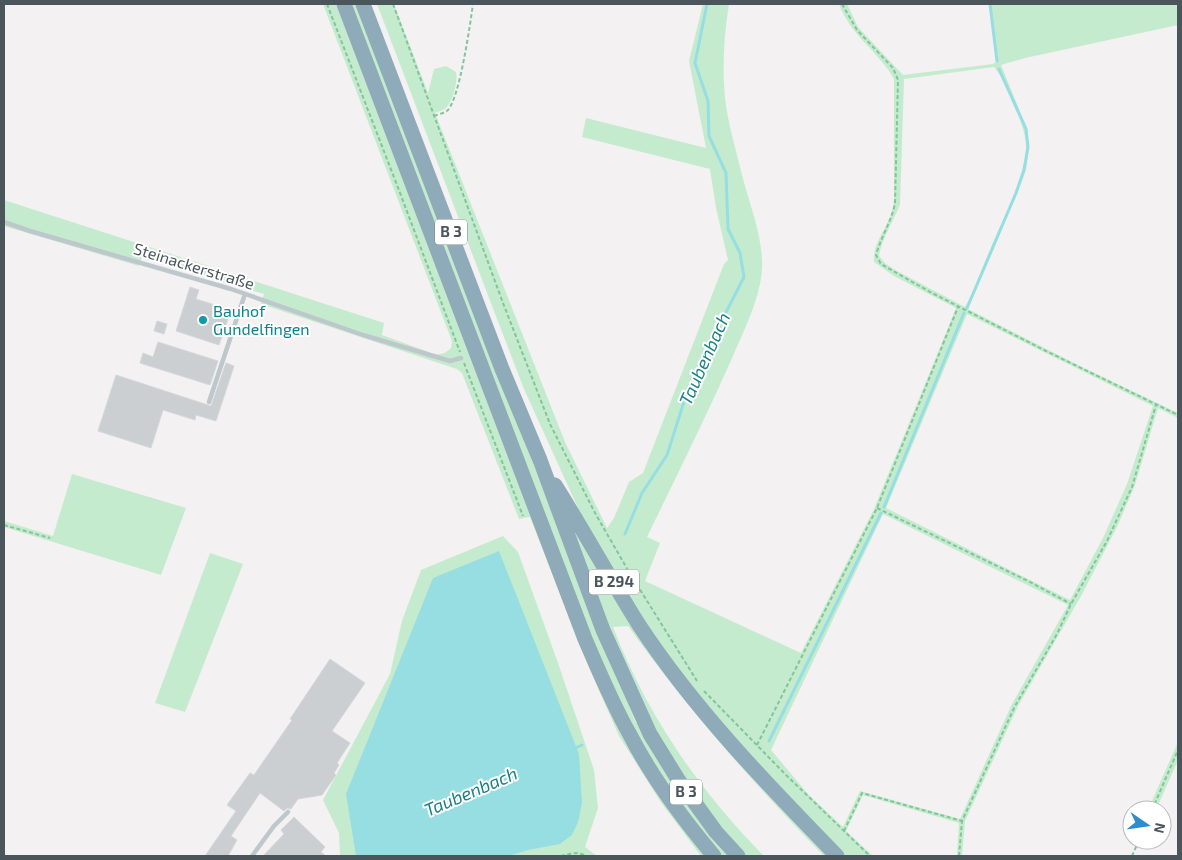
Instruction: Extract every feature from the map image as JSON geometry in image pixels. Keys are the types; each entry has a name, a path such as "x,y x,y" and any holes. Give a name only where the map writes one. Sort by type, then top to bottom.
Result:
{"highway":[{"name":"B 3","path":"344,4 585,639 610,695 640,752 677,810 714,856"},
{"name":"B 3","path":"363,4 499,360 540,460 603,630 643,721 679,782 716,832 738,856"},
{"name":"B 294","path":"540,460 640,626 694,700 768,784 836,856"}],"lane":[{"name":"Steinackerstraße","path":"4,222 245,294 363,335 450,361 461,358"},
{"path":"209,402 245,294"},
{"path":"252,856 274,826 288,812"}],"path":[{"path":"327,4 398,184 458,343 461,358 523,516"},
{"path":"393,4 550,424 595,513 699,685 786,776 870,856"},
{"path":"434,116 447,111 453,102 465,53 473,4"},
{"path":"842,4 857,30 893,68 898,80 896,204 892,219 879,243 876,255 881,264 894,273 958,307 1178,415"},
{"path":"757,745 877,508 958,307"},
{"path":"959,856 962,821 1015,706 1057,634 1071,604 1107,541 1132,487 1156,405"},
{"path":"877,508 1028,581 1071,604"},
{"path":"4,525 50,538"},
{"path":"1156,800 1178,750"},
{"path":"844,832 862,793 962,821"},
{"path":"561,856 573,853 586,856"}],"green space":[{"path":"323,4 336,4 403,178 581,616 350,4 356,4 590,611 636,723 646,719 564,516 578,508 524,389 377,4 394,4 428,93 434,69 446,66 456,72 456,86 451,101 446,108 435,113 565,442 607,528 614,518 629,482 643,473 724,264 728,260 716,208 710,169 582,137 586,118 706,148 689,61 703,4 729,4 724,51 725,98 733,139 760,240 762,272 757,297 743,334 647,537 660,543 645,581 801,653 874,509 956,308 894,276 874,262 876,245 890,218 894,200 894,79 881,60 850,25 839,4 847,4 858,27 903,75 993,64 996,62 989,4 1178,4 1178,25 1025,58 1001,65 1027,129 1029,147 1026,170 968,309 1178,413 1178,418 1158,408 1135,485 1117,527 1081,596 1018,706 965,821 962,856 957,856 959,823 863,795 846,831 873,856 824,856 772,801 697,716 628,626 613,627 642,690 676,749 717,804 764,856 701,856 660,801 619,736 587,663 530,517 519,519 462,373 457,369 261,304 264,294 142,256 139,266 4,226 4,200 384,323 382,335 434,354 442,354 447,351 451,348 452,341","holes":["994,67 1004,82 1019,117 1025,139 1025,159 1013,198 965,307 897,271 886,264 879,256 885,236 900,205 904,79","967,314 1153,406 1127,484 1103,538 1070,600 886,508","883,514 1068,605 1012,704 960,819 860,791 843,827 808,794 771,750"]},
{"path":"72,474 186,508 161,575 4,527 4,521 53,536"},
{"path":"503,536 518,552 594,770 598,808 585,847 597,856 340,856 339,833 323,800 390,674 402,621 421,570"},
{"path":"210,553 243,564 185,712 155,703"},
{"path":"1178,742 1178,760 1160,800 1152,800"}],"water":[{"path":"499,551 579,754 582,803 578,822 572,835 560,844 509,856 356,856 346,794 433,578"}],"building":[{"name":"Bauhof Gundelfingen","path":"190,287 199,290 196,299 231,310 219,345 176,331"},
{"path":"157,321 167,324 164,334 154,331"},
{"path":"158,342 218,361 210,385 140,363 143,353 153,357"},
{"path":"226,363 234,366 216,421 196,415 195,420 163,410 151,448 98,431 116,375 211,406"},
{"path":"330,659 365,683 332,731 350,743 337,763 339,765 334,773 336,775 322,795 298,799 291,809 287,808 284,811 260,793 231,836 237,840 228,856 205,856 236,811 227,805 250,773 254,775 292,720 290,719"},
{"path":"294,817 325,847 321,852 326,856 263,856 284,834 281,830"}],"waterway":[{"name":"Taubenbach","path":"625,534 642,493 667,455 689,386 712,353 719,326 744,277 740,253 728,229 726,173 709,136 708,101 695,63 707,4"},
{"path":"990,4 997,61"},
{"path":"967,308 1016,193 1024,170 1028,147 1026,129 999,69"},
{"path":"884,507 964,313"},
{"path":"769,741 881,513"},
{"name":"Taubenbach","path":"573,749 582,745"}],"place":[{"name":"Bauhof Gundelfingen","path":"203,320"}]}
